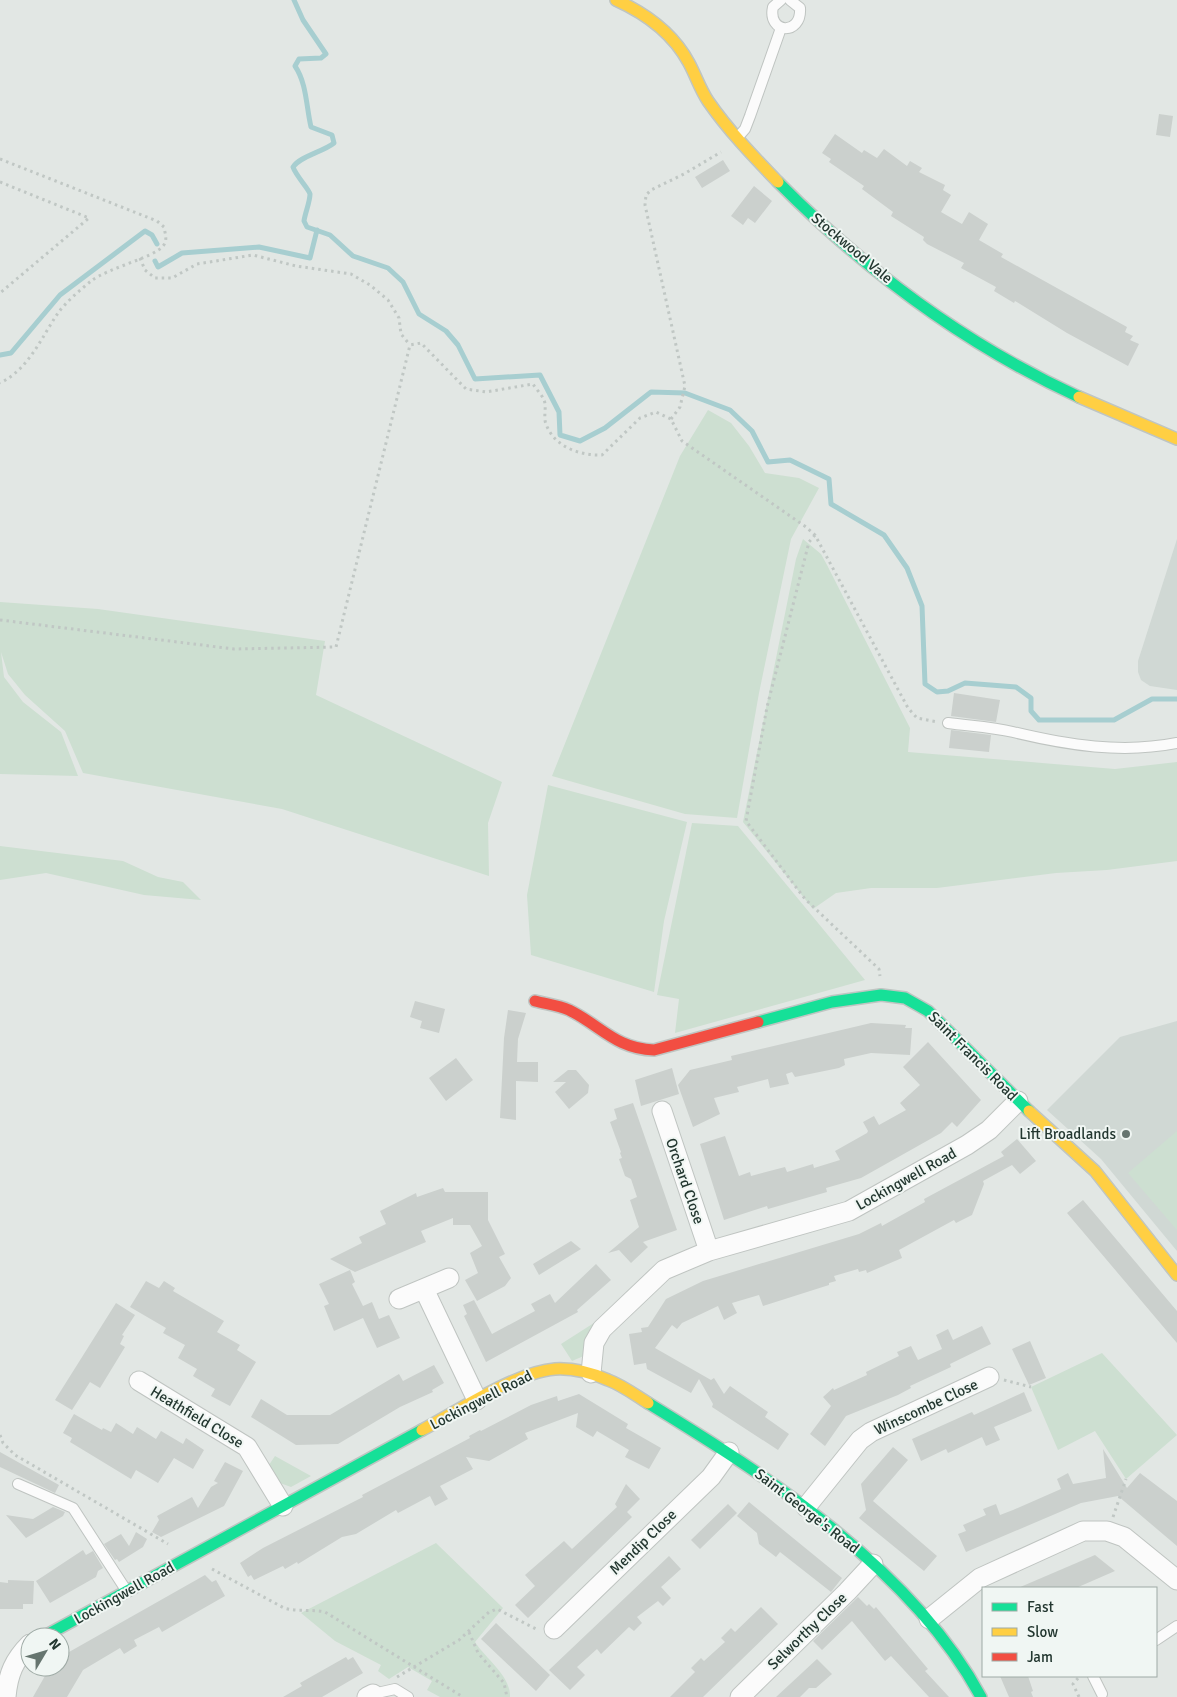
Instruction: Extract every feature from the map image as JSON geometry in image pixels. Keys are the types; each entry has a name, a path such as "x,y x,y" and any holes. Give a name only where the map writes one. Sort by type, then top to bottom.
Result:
{"street":[{"name":"Stockwood Vale","path":"616,0 634,4 666,30 685,56 707,99 738,137 803,206 868,266 958,329 1036,376 1096,406 1177,439"},
{"name":"Saint Francis Road","path":"535,1001 567,1009 587,1020 624,1047 640,1051 654,1050 832,1002 881,995 905,998 928,1011 1018,1102 1095,1172 1177,1275"},
{"name":"Lockingwell Road","path":"61,1627 476,1400 537,1371 569,1368 591,1373 594,1342 613,1316 664,1270 709,1251 850,1211 967,1145 989,1130 1018,1102"},
{"name":"Orchard Close","path":"662,1111 709,1251"},
{"path":"398,1299 448,1278"},
{"path":"424,1289 476,1400"},
{"name":"Saint George's Road","path":"591,1373 609,1380 729,1452 806,1507 873,1564 929,1620 972,1680 981,1697"},
{"name":"Winscombe Close","path":"806,1507 860,1440 871,1432 989,1377"},
{"name":"Heathfield Close","path":"139,1381 247,1447 283,1506"},
{"name":"Mendip Close","path":"554,1629 711,1477 729,1452"},
{"path":"929,1620 980,1578 1083,1532 1107,1531 1124,1537 1177,1580"},
{"name":"Selworthy Close","path":"740,1697 873,1564"},
{"path":"6,1697 5,1664 20,1654"}],"lane":[{"path":"781,0 773,7 771,15 774,23 781,28 789,28 796,24 800,17 800,8 790,0"},
{"path":"738,137 745,129 781,28"},
{"path":"948,723 1013,732 1034,739 1124,750 1177,743"},
{"path":"18,1484 73,1508 127,1591"},
{"path":"1157,1639 1177,1626"},
{"path":"1094,1677 1102,1694"},
{"path":"370,1695 395,1689 408,1697"}],"path":[{"path":"671,419 680,407 686,386 645,205 646,195 651,190 684,174 734,144 738,137"},
{"path":"0,159 135,215 157,221 164,227 166,240 162,247 120,265 92,280 60,311 27,362 0,383"},
{"path":"0,182 89,218 0,294"},
{"path":"140,258 144,270 155,278 172,278 197,264 253,255 296,266 351,274 370,285 388,300 399,318 401,334 410,345"},
{"path":"410,345 421,343 466,389 486,392 532,384 545,401 546,424 553,436 566,447 584,456 602,455 640,418 656,412 671,419 682,441 806,527 815,536 908,708 917,718 948,723"},
{"path":"0,620 234,649 336,647 410,345"},
{"path":"815,536 809,542 767,707 746,821 805,899 879,969 880,977 876,983 881,995"},
{"path":"989,1377 1031,1387"},
{"path":"0,1435 3,1443 15,1455 189,1557 284,1608 324,1612 463,1697"},
{"path":"1107,1531 1126,1480"},
{"path":"370,1695 413,1666 459,1640 489,1612 497,1609 538,1630 554,1629"},
{"path":"469,1632 478,1653 504,1683 507,1697"},
{"path":"1079,1677 1073,1684 1079,1697"}],"shaded area":[{"path":"1177,539 1177,690 1150,686 1141,680 1138,672 1138,661"},
{"name":"Lift Broadlands","path":"1177,1021 1177,1251 1101,1159 1047,1110 1120,1037"}],"green space":[{"path":"708,410 731,423 749,446 765,473 799,478 819,488 791,539 759,693 737,818 685,814 552,776 680,456"},
{"path":"803,539 821,554 910,728 908,752 1115,769 1177,762 1177,861 1107,870 1056,873 937,888 871,888 836,893 813,909 743,822 796,559"},
{"path":"0,602 98,609 325,641 316,695 502,782 488,823 489,876 282,809 83,773 65,731 25,695 8,674 1,652 4,677 23,702 61,732 78,776 0,774"},
{"path":"548,785 687,822 664,921 654,992 531,955 527,895"},
{"path":"692,823 738,826 865,980 675,1033 679,999 657,995"},
{"path":"0,846 123,861 158,877 183,882 201,900 144,895 46,873 0,880"},
{"path":"1177,1131 1177,1230 1128,1173"},
{"path":"597,1321 586,1355 572,1361 561,1344"},
{"path":"1102,1353 1177,1435 1126,1479 1095,1431 1058,1450 1031,1387"},
{"path":"275,1456 311,1476 291,1487 280,1483 267,1468"},
{"path":"436,1543 503,1608 475,1642 507,1682 510,1697 440,1697 427,1690 432,1681 408,1667 389,1679 378,1671 381,1665 335,1641 301,1613"}],"building":[{"path":"1159,114 1173,116 1170,137 1156,135"},
{"path":"835,134 862,153 864,150 877,158 884,149 907,166 910,161 922,168 919,172 945,185 943,190 951,195 941,212 962,224 969,212 988,224 979,240 1003,254 1001,257 1127,327 1125,332 1133,336 1130,340 1139,344 1128,366 1067,333 1015,301 1014,303 994,291 996,287 961,268 964,263 927,244 923,240 924,237 891,216 893,212 862,189 864,186 829,162 831,159 822,153"},
{"path":"723,160 730,171 702,188 695,177"},
{"path":"754,186 772,201 755,223 748,218 743,225 731,216"},
{"path":"954,693 1000,700 996,722 951,716"},
{"path":"951,730 991,735 989,752 949,748"},
{"path":"415,1001 445,1009 439,1033 420,1028 422,1021 410,1017"},
{"path":"508,1010 526,1013 518,1039 517,1062 538,1062 538,1082 516,1081 516,1120 500,1118 504,1038"},
{"path":"871,1023 906,1025 905,1028 912,1028 910,1055 871,1053 844,1059 845,1065 839,1068 795,1077 792,1072 786,1074 789,1084 770,1088 768,1079 737,1087 739,1092 714,1098 720,1114 693,1127 678,1085 690,1070 732,1060 731,1056"},
{"path":"928,1042 981,1100 957,1127 952,1122 941,1133 861,1178 826,1188 827,1192 768,1209 767,1206 724,1220 700,1144 725,1136 739,1176 750,1172 751,1176 785,1167 787,1172 813,1164 814,1168 840,1160 835,1151 867,1133 868,1131 863,1122 874,1116 879,1125 906,1110 900,1103 920,1085 903,1067"},
{"path":"456,1058 473,1080 446,1101 429,1078"},
{"path":"672,1068 679,1094 641,1106 635,1080"},
{"path":"568,1070 576,1070 589,1085 588,1093 569,1109 555,1092 566,1082 553,1082"},
{"path":"633,1103 677,1230 643,1242 648,1247 631,1263 619,1250 608,1253 639,1227 630,1200 637,1197 631,1179 625,1176 619,1159 622,1158 621,1152 610,1122 617,1119 614,1109"},
{"path":"1017,1139 1036,1161 1020,1174 1012,1165 983,1181 984,1184 972,1215 956,1223 954,1220 899,1250 902,1258 867,1273 866,1270 859,1272 858,1269 834,1276 836,1281 829,1283 829,1285 763,1306 759,1295 732,1303 737,1313 724,1320 718,1306 682,1323 677,1329 672,1325 655,1348 711,1380 714,1378 724,1394 730,1386 768,1412 765,1417 789,1434 778,1450 712,1407 713,1404 699,1379 691,1393 647,1369 646,1363 634,1365 629,1334 642,1332 641,1328 648,1327 666,1299 703,1281 859,1234 881,1223 882,1226 925,1202 924,1199 1004,1156 1001,1152"},
{"path":"443,1188 445,1192 488,1192 488,1220 505,1254 499,1257 511,1278 505,1286 477,1301 465,1280 478,1273 470,1253 482,1246 470,1225 453,1225 453,1218 421,1231 426,1242 355,1272 330,1259 362,1243 359,1237 386,1224 380,1211 416,1193 417,1197"},
{"path":"1083,1200 1177,1311 1177,1343 1067,1213"},
{"path":"571,1241 581,1249 539,1275 533,1264"},
{"path":"596,1264 611,1280 577,1310 578,1312 486,1362 464,1316 467,1314 463,1305 474,1300 492,1334 535,1311 531,1304 550,1294 555,1303"},
{"path":"350,1270 355,1282 352,1284 363,1306 372,1302 379,1319 389,1315 400,1338 377,1348 363,1318 334,1331 324,1306 329,1304 319,1284"},
{"path":"146,1281 159,1288 164,1281 175,1288 173,1291 224,1321 217,1332 240,1345 237,1350 256,1362 230,1406 211,1396 215,1389 193,1376 197,1369 178,1358 185,1345 163,1333 166,1328 130,1307"},
{"path":"116,1303 135,1315 122,1335 124,1336 120,1344 125,1347 100,1388 90,1382 72,1410 55,1400"},
{"path":"982,1326 991,1344 950,1364 951,1367 910,1386 911,1388 898,1395 846,1416 825,1446 810,1434 831,1406 823,1397 833,1388 834,1390 867,1375 866,1372 899,1356 897,1352 911,1346 918,1360 942,1349 936,1335 948,1329 953,1340"},
{"path":"1030,1341 1046,1378 1029,1385 1012,1349"},
{"path":"434,1365 444,1383 432,1390 433,1392 400,1407 338,1444 296,1445 251,1417 261,1399 287,1415 330,1415 399,1374 403,1381"},
{"path":"1024,1392 1032,1411 994,1427 1000,1440 986,1446 982,1437 948,1453 946,1449 921,1461 912,1439 972,1412 974,1415"},
{"path":"579,1394 628,1424 626,1428 661,1448 649,1469 625,1457 629,1450 597,1431 593,1437 576,1427 578,1413 525,1433 528,1439 489,1461 466,1457 473,1469 440,1486 448,1499 435,1506 430,1496 398,1513 396,1510 356,1534 342,1537 298,1564 297,1562 285,1569 283,1566 254,1580 251,1575 248,1577 240,1563 263,1548 363,1497 362,1495 470,1438 469,1436 480,1430 531,1405 557,1396 558,1401"},
{"path":"74,1414 102,1430 103,1428 111,1432 116,1423 133,1434 137,1427 156,1439 161,1431 183,1444 186,1438 204,1450 193,1469 174,1458 158,1483 136,1470 131,1479 70,1442 72,1438 63,1433"},
{"path":"893,1447 908,1460 873,1501 937,1556 924,1571 859,1518 866,1510 861,1484"},
{"path":"1103,1449 1127,1488 1140,1473 1177,1501 1177,1546 1118,1496 1081,1503 966,1552 958,1534 966,1531 963,1525 986,1515 983,1509 996,1504 1000,1515 1013,1510 1061,1489 1057,1479 1068,1473 1073,1484 1106,1478"},
{"path":"0,1452 59,1485 55,1493 0,1467"},
{"path":"225,1462 243,1471 224,1506 161,1537 152,1532 159,1520 157,1516 192,1497 198,1508 211,1487 218,1483 214,1481"},
{"path":"626,1484 640,1499 627,1512 632,1517 528,1618 515,1605 535,1586 525,1575 564,1541 572,1549 617,1507 615,1504"},
{"path":"749,1502 842,1578 831,1592 780,1552 776,1557 759,1544 757,1533 737,1516"},
{"path":"728,1504 737,1513 700,1549 691,1540"},
{"path":"53,1507 65,1512 63,1516 26,1538 6,1515 33,1519"},
{"path":"136,1532 147,1539 143,1547 119,1562 117,1559 115,1560 104,1544 121,1534 129,1546"},
{"path":"83,1550 86,1555 93,1551 103,1568 98,1571 96,1577 50,1603 36,1581"},
{"path":"1095,1555 1115,1571 1078,1587 1020,1587"},
{"path":"669,1556 681,1569 661,1587 671,1598 663,1606 658,1601 637,1617 642,1623 634,1631 629,1627 601,1654 597,1649 577,1667 585,1675 570,1690 549,1670"},
{"path":"205,1575 212,1582 216,1580 225,1596 162,1632 159,1627 134,1640 137,1646 124,1654 120,1648 83,1670 67,1697 33,1697 44,1677 70,1677 70,1651"},
{"path":"8,1580 34,1581 33,1604 23,1604 23,1609 0,1609 0,1582 8,1583"},
{"path":"858,1597 867,1606 869,1604 874,1609 876,1607 928,1669 925,1671 949,1697 929,1697 891,1656 885,1661 852,1621 822,1650 813,1641"},
{"path":"761,1607 778,1624 703,1697 670,1697 695,1672 691,1668 701,1658 704,1661 725,1642 721,1638 731,1628 735,1632"},
{"path":"496,1623 550,1675 536,1691 481,1639"},
{"path":"346,1657 348,1660 353,1657 363,1673 322,1697 283,1697 302,1686 300,1683"},
{"path":"817,1659 832,1674 816,1688 809,1688 800,1697 776,1697"},
{"path":"1000,1677 1028,1677 1033,1697 1009,1697"}],"waterway":[{"path":"294,0 303,20 326,54 321,58 299,59 295,66 302,80 311,127 332,135 334,143 306,157 293,167 310,194 304,221 307,227 330,235 353,256 388,268 403,282 419,314 446,331 458,345 475,379 540,375 559,412 560,435 580,441 605,428 651,392 685,393 730,410 752,431 768,462 790,460 829,479 831,504 884,535 907,568 922,606 925,684 937,692 948,691 965,683 1016,687 1031,698 1031,711 1039,720 1114,720 1152,699 1177,699"},
{"path":"155,261 158,267 182,253 259,247 310,258 317,230"},
{"path":"0,355 11,353 60,295 145,231 152,235 157,244"}],"traffic: fast":[{"path":"778,182 846,245 919,303 997,354 1079,397"},
{"path":"758,1022 832,1002 881,995 905,998 928,1011 1029,1111"},
{"path":"648,1403 741,1462 788,1495 834,1530 877,1567 917,1607 952,1651 981,1697"},
{"path":"61,1627 422,1430"}],"traffic: slow":[{"path":"616,0 649,18 675,42 683,52 705,96 716,112 741,143 778,182"},
{"path":"1079,397 1177,439"},
{"path":"1029,1111 1095,1171 1177,1275"},
{"path":"422,1430 505,1385 523,1377 555,1369 575,1370 602,1377 623,1387 648,1403"}],"traffic: jam":[{"path":"535,1001 569,1010 619,1041 641,1049 654,1050 758,1022"}],"place":[{"name":"Lift Broadlands","path":"1126,1134"}]}
